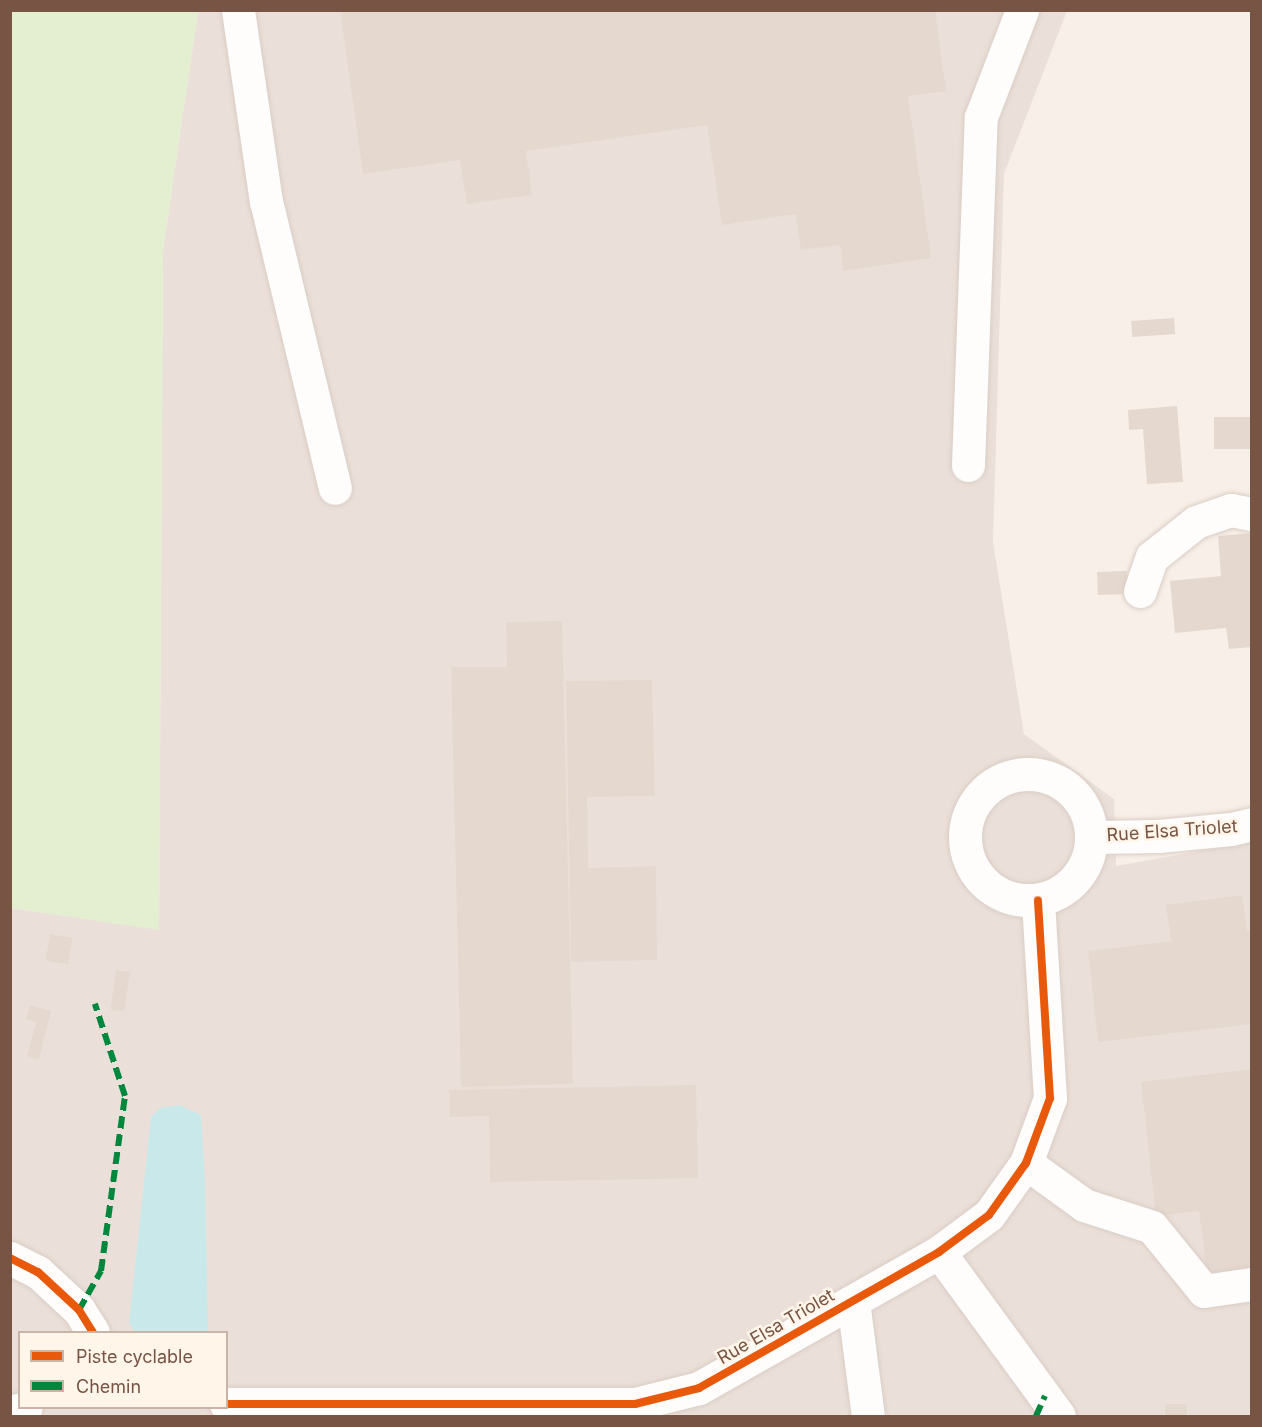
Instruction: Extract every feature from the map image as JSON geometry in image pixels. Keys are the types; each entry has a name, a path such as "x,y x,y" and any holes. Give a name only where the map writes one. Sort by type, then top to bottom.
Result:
{"street":[{"path":"238,10 266,201 335,488"},
{"path":"968,465 981,117 1022,10"},
{"path":"1140,591 1152,557 1196,522 1231,510 1251,514"},
{"path":"1036,773 1058,780 1076,795 1088,815 1092,837 1088,860 1076,879 1059,893 1038,900 1015,900 994,892 973,870 964,842 968,812 986,787 1013,774 1036,773"},
{"name":"Rue Elsa Triolet","path":"1092,837 1159,836 1231,829 1251,824"},
{"name":"Rue Elsa Triolet","path":"228,1404 635,1404 671,1406 939,1252 989,1215 1026,1163 1050,1098 1038,900"},
{"path":"1026,1163 1084,1205 1152,1227 1204,1291 1251,1284"},
{"path":"939,1252 1059,1416"},
{"path":"10,1258 38,1272 79,1310 92,1331"},
{"path":"853,1301 868,1416"}],"shaded area":[{"path":"198,11 1067,11 1004,174 993,542 1024,734 1114,799 1116,866 1251,842 1251,1416 11,1416 10,908 159,929 163,250"}],"green space":[{"path":"10,11 198,11 163,250 159,930 11,908"}],"water":[{"path":"179,1105 201,1115 205,1182 208,1331 134,1331 129,1323 151,1117 160,1108"}],"building":[{"path":"340,10 935,10 946,91 908,96 931,258 843,271 840,245 801,250 796,214 722,225 707,125 526,151 532,195 467,204 460,160 363,174"},
{"path":"1174,318 1175,334 1132,337 1131,321"},
{"path":"1177,406 1183,482 1147,484 1143,429 1129,430 1128,410"},
{"path":"1214,417 1252,417 1252,449 1214,449"},
{"path":"1252,533 1252,647 1229,649 1226,628 1175,633 1170,581 1221,576 1218,536"},
{"path":"1127,571 1128,594 1098,595 1097,572"},
{"path":"562,621 573,1084 461,1087 451,667 507,667 506,622"},
{"path":"652,680 655,796 587,797 588,868 656,866 657,960 571,962 566,681"},
{"path":"1242,895 1247,931 1252,930 1252,1024 1098,1042 1088,951 1171,941 1166,905"},
{"path":"50,934 73,938 68,965 45,961"},
{"path":"116,970 130,972 124,1012 110,1010"},
{"path":"30,1005 51,1011 39,1060 27,1056 36,1022 26,1019"},
{"path":"1252,1069 1252,1268 1207,1273 1199,1211 1156,1216 1141,1082"},
{"path":"696,1085 698,1178 490,1182 489,1116 450,1117 449,1090"},
{"path":"1165,1404 1187,1404 1187,1416 1165,1416"}],"marked path":[{"path":"79,1310 101,1271 125,1096 95,1004"},
{"path":"1036,1416 1045,1396"}],"cycle path":[{"path":"228,1404 635,1404 699,1388 939,1252 989,1215 1026,1163 1050,1098 1038,900"},
{"path":"10,1258 38,1272 79,1310 92,1331"}]}
